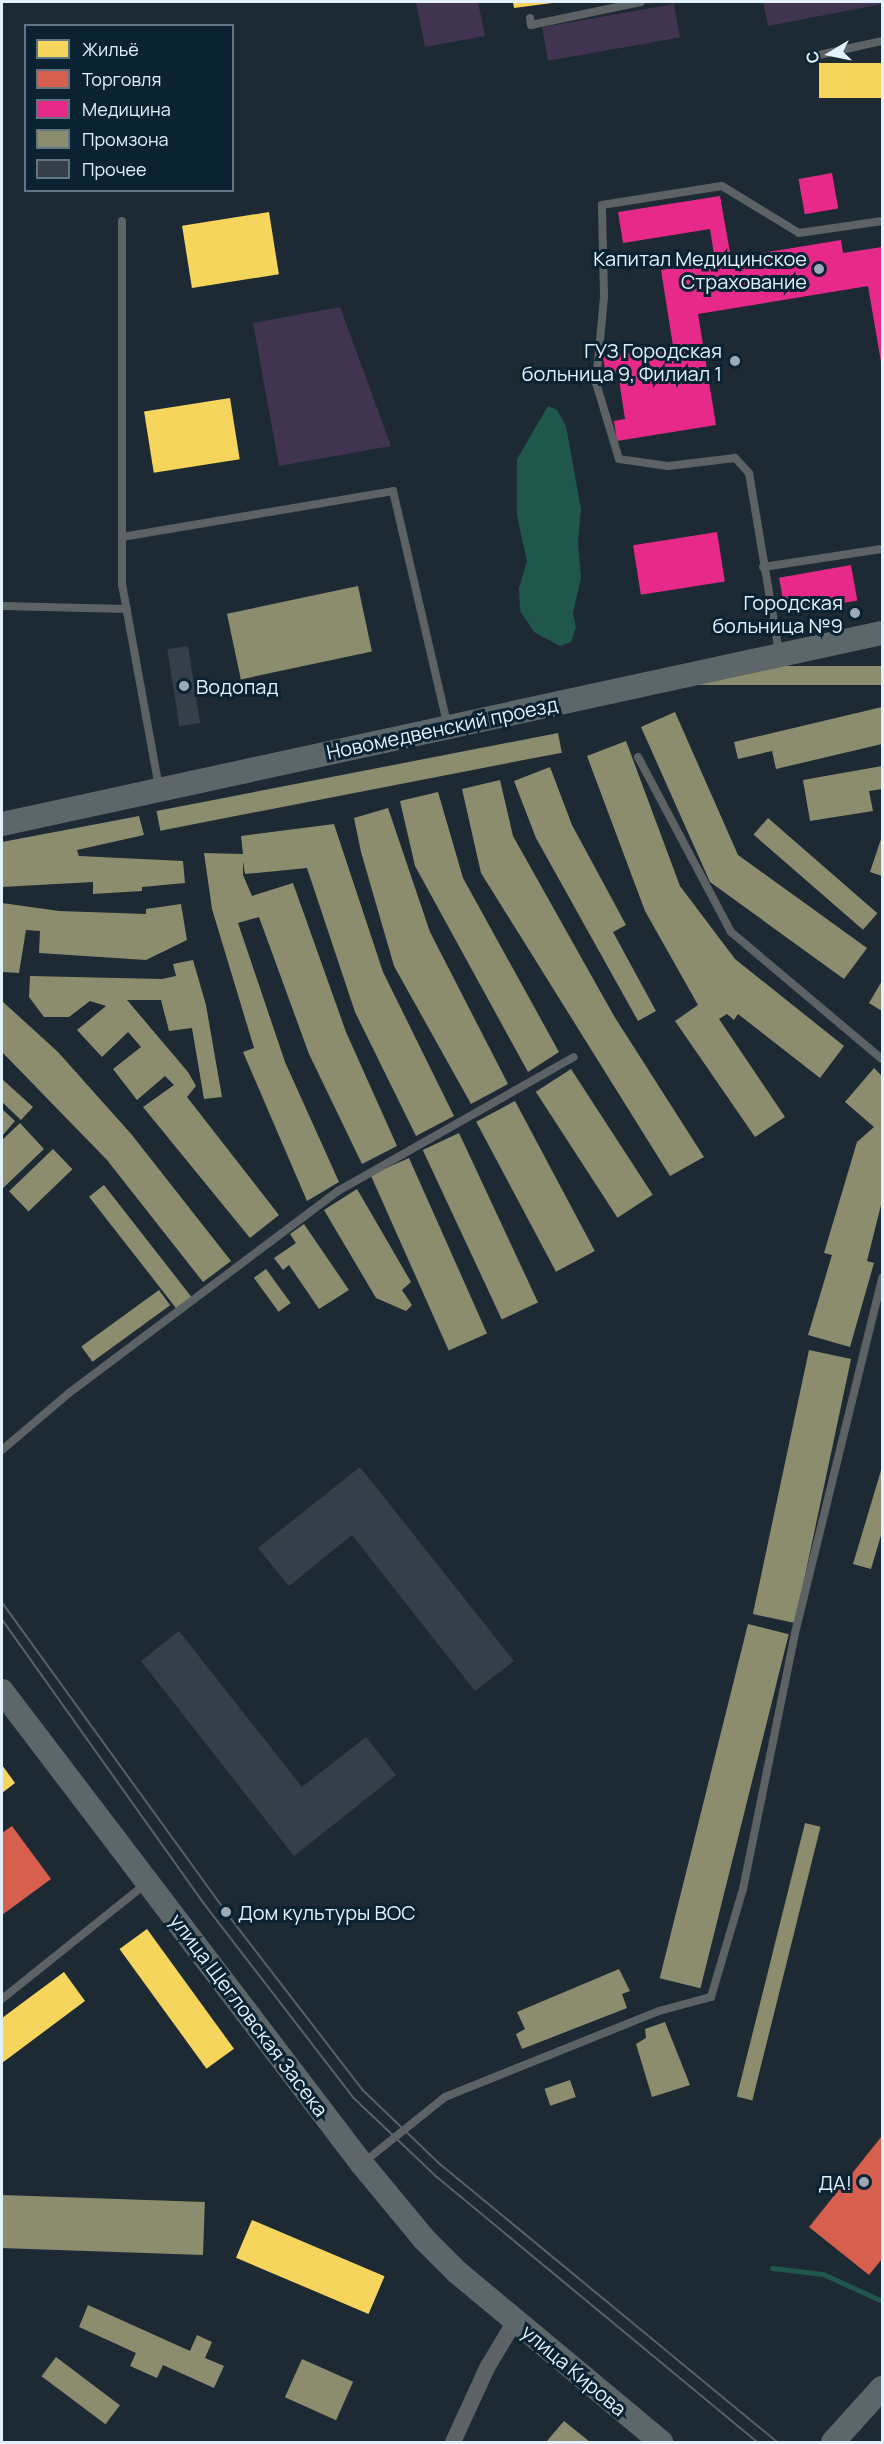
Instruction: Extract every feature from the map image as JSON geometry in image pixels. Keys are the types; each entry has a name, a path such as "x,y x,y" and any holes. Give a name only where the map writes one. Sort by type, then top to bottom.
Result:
{"street":[{"name":"Новомедвенский проезд","path":"2,824 159,787 882,633"},
{"name":"улица Щегловская Засека","path":"2,1691 150,1881 362,2164 424,2239 515,2321"},
{"path":"453,2442 488,2366 515,2321"},
{"name":"улица Кирова","path":"515,2321 661,2442"},
{"path":"833,2442 882,2388"}],"lane":[{"path":"530,18 531,25 641,2"},
{"path":"819,55 882,41"},
{"path":"779,656 749,473 735,458 668,466 619,459 596,383 604,296 602,205 722,186 799,233 882,221"},
{"path":"122,221 122,537 127,609 159,787"},
{"path":"122,537 393,491 448,727"},
{"path":"763,567 882,549"},
{"path":"2,606 127,609"},
{"path":"638,757 731,932 882,1059"},
{"path":"2,1450 69,1393 338,1191 574,1057"},
{"path":"362,2164 445,2097 659,2011 711,1997 743,1889 795,1633 882,1278"},
{"path":"2,1999 150,1881"}],"shaded area":[{"path":"416,2 478,2 485,36 425,47"},
{"path":"763,2 882,2 882,4 768,26"},
{"path":"674,4 680,37 548,61 542,27"},
{"path":"340,307 391,446 279,466 253,323"},
{"path":"548,406 557,410 566,426 581,509 578,542 581,578 573,613 576,627 571,642 560,646 534,632 520,611 519,588 527,561 517,516 517,459"}],"building: Жильё":[{"path":"513,2 552,2 552,3 514,8"},
{"path":"819,63 882,63 882,98 819,98"},
{"path":"269,212 279,274 192,288 182,226"},
{"path":"230,398 240,459 154,473 144,412"},
{"path":"2,1765 15,1783 2,1793"},
{"path":"147,1929 234,2049 206,2069 119,1949"},
{"path":"64,1972 85,2001 2,2063 2,2018"},
{"path":"252,2220 385,2276 369,2314 236,2258"}],"building: Торговля":[{"path":"12,1826 51,1879 2,1915 2,1833"},
{"name":"ДА!","path":"882,2136 882,2259 869,2275 809,2227"}],"building: Медицина":[{"path":"832,173 838,208 805,214 799,179"},
{"path":"720,196 731,258 841,240 843,253 882,247 882,368 868,286 698,314 716,425 617,441 614,421 625,419 618,373 606,375 603,357 673,346 661,270 715,261 710,229 623,243 618,212"},
{"path":"717,532 725,581 641,595 633,545"},
{"path":"851,565 857,600 785,613 779,578"}],"building: Промзона":[{"path":"358,586 372,652 241,679 227,614"},
{"path":"688,666 882,666 882,685 688,685"},
{"path":"882,707 882,744 776,769 772,751 738,759 734,742"},
{"path":"675,712 738,855 867,948 844,979 710,882 641,727"},
{"path":"558,733 562,753 160,831 157,811"},
{"path":"626,741 680,886 735,959 844,1046 820,1078 738,1014 734,1020 727,1014 719,1019 785,1117 755,1137 675,1021 698,1005 645,911 587,756"},
{"path":"882,766 882,789 869,791 873,811 810,821 803,780"},
{"path":"550,767 572,825 626,925 613,932 656,1011 638,1021 536,838 514,781"},
{"path":"500,780 513,836 614,1016 704,1157 670,1176 481,873 462,789"},
{"path":"438,792 463,878 559,1052 528,1072 415,866 400,801"},
{"path":"388,808 430,932 508,1084 471,1104 394,966 361,852 354,818"},
{"path":"139,816 144,835 77,850 79,856 183,861 185,883 142,887 142,891 93,894 93,882 2,887 2,842"},
{"path":"768,818 877,913 863,930 754,835"},
{"path":"334,824 383,972 454,1116 416,1136 355,1012 307,868 245,874 243,861 243,875 252,896 293,883 346,1032 397,1146 362,1164 309,1054 259,917 238,923 285,1062 339,1182 307,1201 243,1052 254,1048 212,909 204,853 243,854 241,836"},
{"path":"882,836 882,876 870,872"},
{"path":"2,903 59,911 146,914 146,909 181,904 187,940 146,960 39,953 40,931 26,930 19,973 2,972"},
{"path":"193,960 206,1005 222,1097 204,1099 192,1028 169,1031 161,1000 127,1000 188,1072 196,1086 187,1097 279,1215 250,1238 143,1107 174,1085 165,1076 137,1100 113,1069 141,1047 128,1032 102,1057 77,1030 106,1006 90,1001 69,1017 44,1017 29,997 30,976 162,979 176,976 173,964"},
{"path":"882,981 882,1011 869,1003"},
{"path":"2,1001 58,1052 132,1135 231,1261 203,1282 107,1160 2,1052"},
{"path":"874,1068 882,1076 882,1201 867,1261 874,1263 850,1347 808,1335 832,1255 824,1253 857,1142 874,1127 845,1102"},
{"path":"571,1069 653,1195 617,1218 536,1092"},
{"path":"2,1079 33,1107 21,1120 2,1102"},
{"path":"515,1101 595,1251 556,1272 476,1122"},
{"path":"2,1109 15,1121 3,1135 2,1133"},
{"path":"20,1123 44,1149 2,1189 2,1140"},
{"path":"459,1133 538,1302 502,1319 423,1150"},
{"path":"53,1149 72,1169 29,1212 9,1191"},
{"path":"409,1158 487,1333 449,1350 371,1175"},
{"path":"104,1185 192,1298 177,1309 89,1197"},
{"path":"357,1189 411,1282 402,1290 412,1305 406,1311 376,1298 324,1210"},
{"path":"304,1224 349,1290 319,1309 289,1265 283,1270 274,1258 296,1243 290,1234"},
{"path":"266,1269 291,1303 279,1312 254,1278"},
{"path":"159,1290 170,1305 93,1362 81,1346"},
{"path":"809,1350 851,1359 795,1623 753,1614"},
{"path":"882,1467 882,1532 871,1569 853,1564"},
{"path":"748,1624 789,1634 700,1988 660,1978"},
{"path":"805,1823 821,1827 752,2100 737,2097"},
{"path":"619,1969 630,1991 622,1994 627,2008 522,2049 516,2034 525,2029 517,2012"},
{"path":"665,2022 690,2085 652,2097 636,2044 646,2038 645,2029"},
{"path":"570,2080 576,2097 550,2106 544,2089"},
{"path":"2,2195 205,2202 203,2255 2,2248"},
{"path":"88,2305 190,2351 197,2335 212,2342 205,2358 224,2366 214,2388 163,2365 157,2378 130,2366 136,2353 79,2327"},
{"path":"56,2357 120,2405 105,2424 42,2376"},
{"path":"302,2359 353,2382 336,2420 285,2397"},
{"path":"564,2421 590,2442 546,2442"}],"building: Прочее":[{"name":"Водопад","path":"188,646 200,723 179,726 167,649"},
{"path":"360,1467 514,1661 475,1691 352,1535 289,1586 258,1548"},
{"path":"179,1631 302,1787 366,1737 396,1775 294,1856 141,1661"}],"waterway":[{"path":"772,2268 823,2274 882,2301"}],"tram line":[{"path":"2,1602 226,1912 363,2090 439,2163 778,2442"},
{"path":"2,1619 203,1902 353,2097 436,2176 758,2442"}],"place":[{"name":"Капитал Медицинское Страхование","path":"819,269"},
{"name":"ГУЗ Городская больница 9, Филиал 1","path":"735,361"},
{"name":"Городская больница №9","path":"855,613"},
{"name":"Водопад","path":"184,686"},
{"name":"Дом культуры ВОС","path":"226,1912"},
{"name":"ДА!","path":"864,2182"}]}
